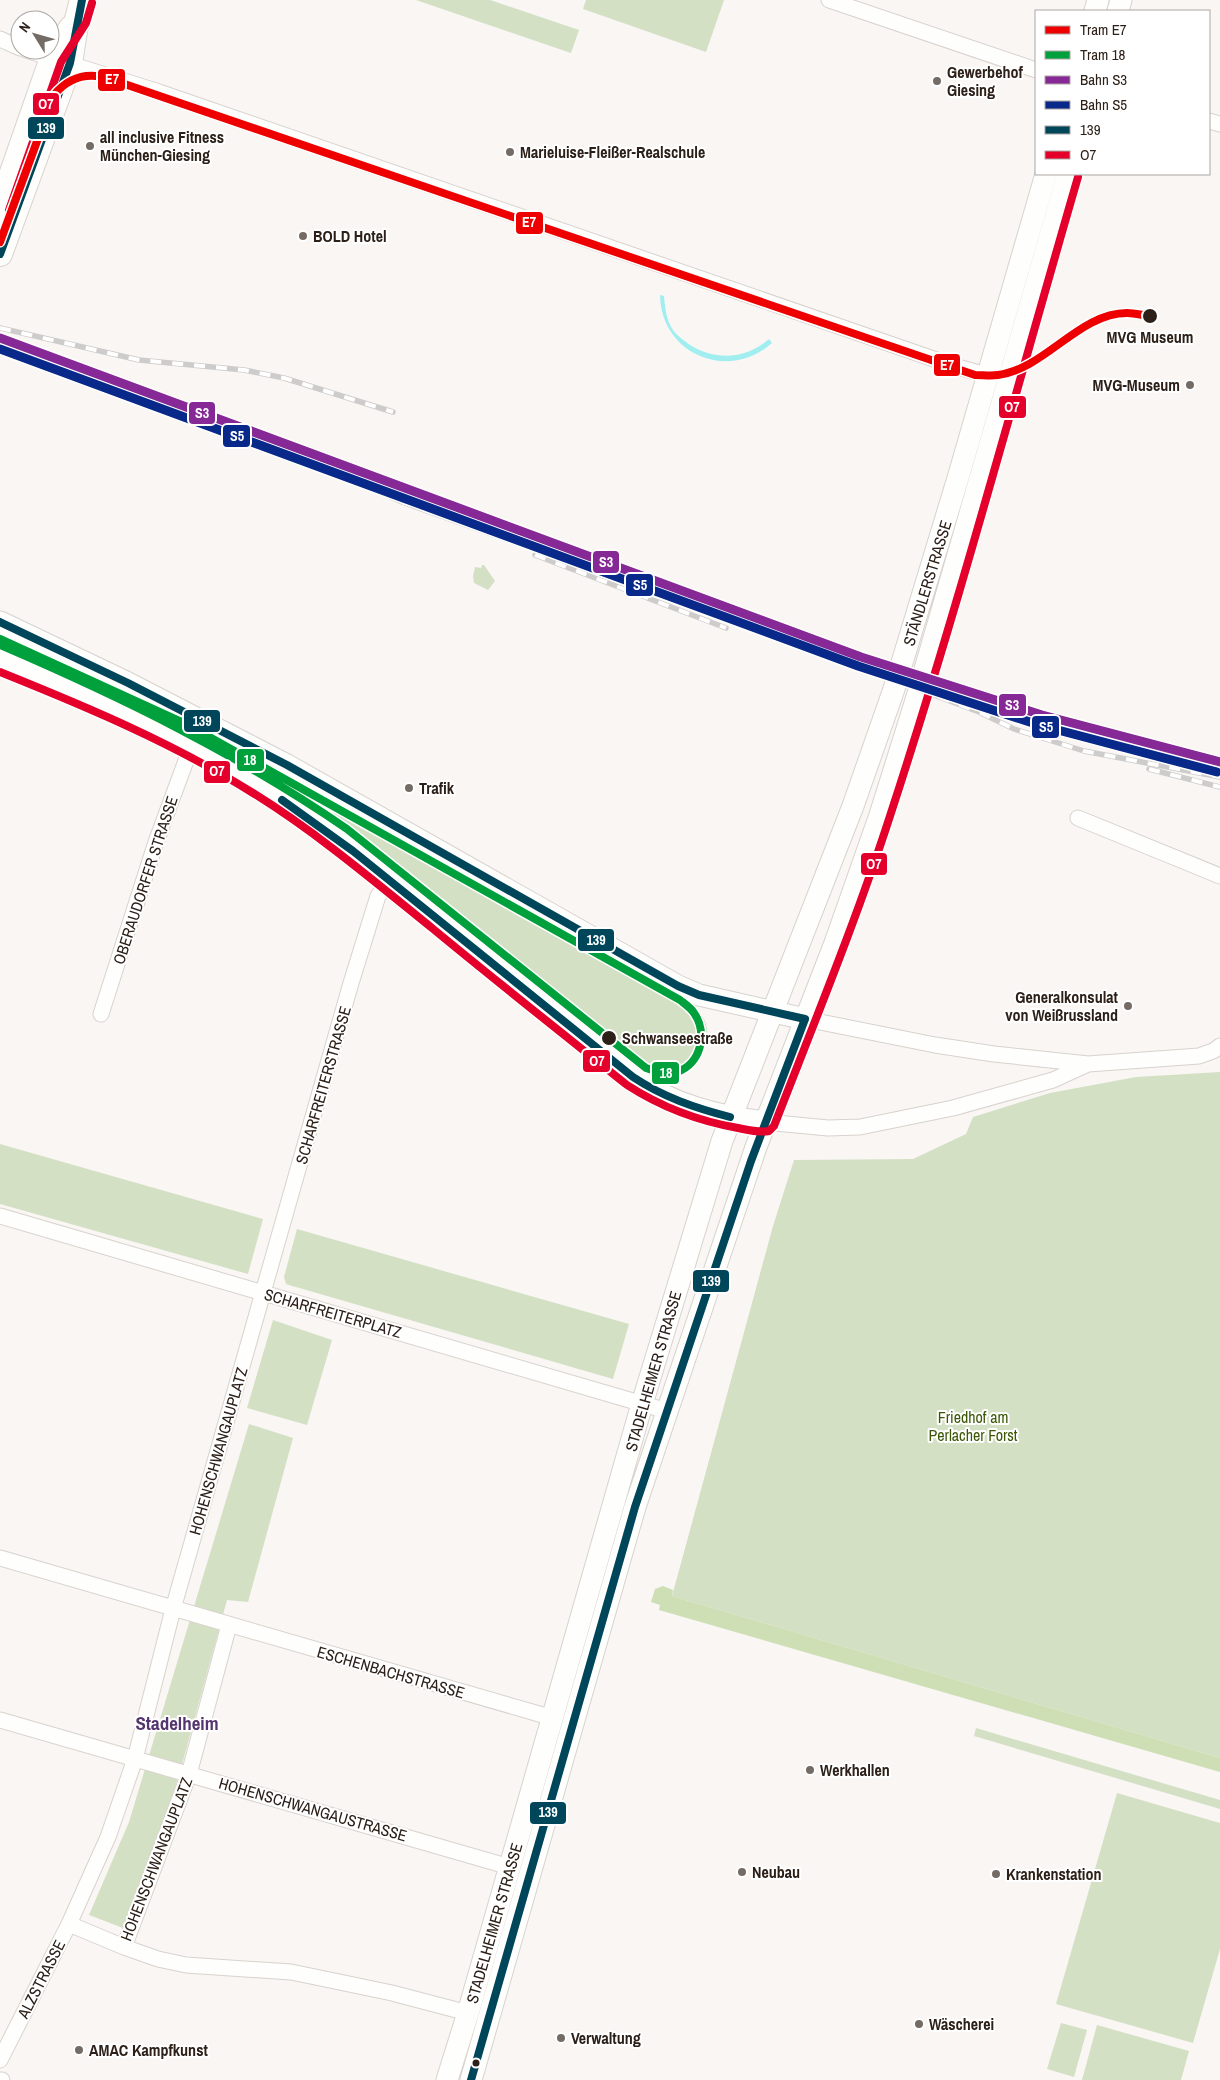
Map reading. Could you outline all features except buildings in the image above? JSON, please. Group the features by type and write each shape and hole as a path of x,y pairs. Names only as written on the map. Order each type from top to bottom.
{"main road":[{"path":"0,254 61,61 80,9"},
{"path":"0,207 61,61"},
{"name":"STÄNDLERSTRASSE","path":"772,1012 853,806 894,689 925,590 1046,175"},
{"name":"STÄNDLERSTRASSE","path":"805,1019 838,934 880,815 917,697 1068,175"},
{"path":"0,622 136,687 287,764 678,986 699,995 805,1019"},
{"path":"0,661 71,689 191,747 258,784 299,812 390,881 633,1077 664,1097 730,1117 765,1122"},
{"name":"STADELHEIMER STRASSE","path":"471,2080 607,1565 642,1404 730,1117 772,1012"},
{"name":"STADELHEIMER STRASSE","path":"447,2080 553,1718 607,1565 667,1411 765,1122 805,1019"}],"street":[{"path":"829,0 1035,70"},
{"path":"58,60 954,366 988,374 1011,370"},
{"name":"OBERAUDORFER STRASSE","path":"101,1014 156,842 191,747"},
{"path":"1078,818 1220,876"},
{"name":"SCHARFREITERSTRASSE","path":"264,1293 351,983 378,896 390,881"},
{"path":"805,1019 935,1045 994,1054 1088,1064 1199,1056 1213,1051 1220,1046"},
{"path":"765,1122 828,1128 860,1128 954,1108 1053,1080 1088,1064"},
{"name":"SCHARFREITERPLATZ","path":"0,1216 667,1411"},
{"name":"HOHENSCHWANGAUPLATZ","path":"229,1625 189,1774 124,1947 69,1924 108,1837 135,1760 173,1609 264,1293"},
{"path":"0,1558 229,1625"},
{"name":"ESCHENBACHSTRASSE","path":"229,1625 553,1718"},
{"name":"HOHENSCHWANGAUSTRASSE","path":"0,1720 510,1867"},
{"name":"ALZSTRASSE","path":"0,2060 69,1924"},
{"path":"124,1947 158,1959 186,1965 291,1972 399,1994 468,2013"}],"green space":[{"path":"416,0 490,0 579,30 571,53"},
{"path":"586,0 724,0 706,52 583,9"},
{"path":"484,565 495,581 488,590 474,583 475,567 481,568"},
{"path":"0,633 81,668 302,785 293,800 32,666 33,662 0,648"},
{"path":"310,785 690,1001 700,1012 706,1024 705,1048 700,1058 692,1067 671,1077 659,1077 648,1073 503,957 500,960 305,808 307,804 300,800"},
{"name":"Friedhof am Perlacher Forst","path":"1220,1072 1220,1758 672,1596 773,1226 794,1160 913,1159 966,1134 973,1117 1050,1093 1136,1077"},
{"path":"0,1144 263,1219 248,1274 0,1204"},
{"path":"297,1229 629,1324 613,1379 286,1284 284,1277"},
{"path":"273,1320 332,1340 307,1425 247,1408"},
{"path":"249,1424 293,1438 248,1602 227,1600 165,1821 123,1928 89,1915 129,1822"},
{"path":"663,1586 673,1590 672,1596 1220,1758 1220,1772 659,1610 660,1605 651,1602 655,1589"},
{"path":"976,1728 1220,1800 1220,1809 974,1736"},
{"path":"1117,1793 1220,1823 1220,1949 1193,2043 1056,2004"},
{"path":"1061,2023 1087,2030 1074,2077 1047,2069"},
{"path":"1097,2025 1189,2051 1181,2080 1082,2080"}],"water":[{"path":"660,295 664,296 667,318 673,330 690,345 700,350 710,354 731,356 751,351 769,339 772,343 755,355 736,360 718,361 700,356 685,347 672,333 663,316"}],"railway":[{"path":"0,328 139,360 244,370 284,378 393,412"},
{"path":"124,397 293,458"},
{"path":"262,436 339,474 402,502 796,643 979,712 1014,729 1084,751 1220,777"},
{"path":"535,555 726,628"},
{"path":"1149,769 1220,787"}],"tram line":[{"name":"E7","path":"0,242 54,95 65,84 78,78 99,76 975,375 998,375 1015,371 1047,353 1077,331 1110,315 1127,313 1150,316"},
{"name":"18","path":"0,639 188,725 680,1000 694,1013 701,1030 700,1047 697,1055 685,1068 677,1072 665,1073 646,1068 347,829 306,802 178,728 90,685 0,645"}],"rail line":[{"name":"S3","path":"0,338 861,657 1042,715 1220,762"},
{"name":"S5","path":"0,349 858,666 1039,725 1217,772"}],"transit line":[{"name":"139","path":"0,254 70,63 82,0"},
{"name":"O7","path":"9,210 61,62 86,23 92,3"},
{"name":"O7","path":"0,672 97,712 161,742 223,775 276,808 344,858 627,1085 640,1093 680,1112 709,1121 754,1131 769,1131 774,1126 834,972 890,816 940,657 1078,177"},
{"name":"139","path":"0,622 128,683 287,765 678,986 699,995 805,1019"},
{"name":"139","path":"282,800 353,851 633,1077 680,1101 730,1117"},
{"name":"139","path":"471,2080 635,1507 751,1161 805,1019"}],"place":[{"name":"Gewerbehof Giesing","path":"937,81"},
{"name":"all inclusive Fitness München-Giesing","path":"90,146"},
{"name":"Marieluise-Fleißer-Realschule","path":"510,152"},
{"name":"BOLD Hotel","path":"303,236"},
{"name":"MVG Museum","path":"1150,316"},
{"name":"MVG-Museum","path":"1190,385"},
{"name":"Trafik","path":"409,788"},
{"name":"Generalkonsulat von Weißrussland","path":"1128,1006"},
{"name":"Schwanseestraße","path":"609,1038"},
{"name":"Werkhallen","path":"810,1770"},
{"name":"Neubau","path":"742,1872"},
{"name":"Krankenstation","path":"996,1874"},
{"name":"Wäscherei","path":"919,2024"},
{"name":"Verwaltung","path":"561,2038"},
{"name":"AMAC Kampfkunst","path":"79,2050"}],"district":[{"name":"Stadelheim","path":"177,1723"}]}
